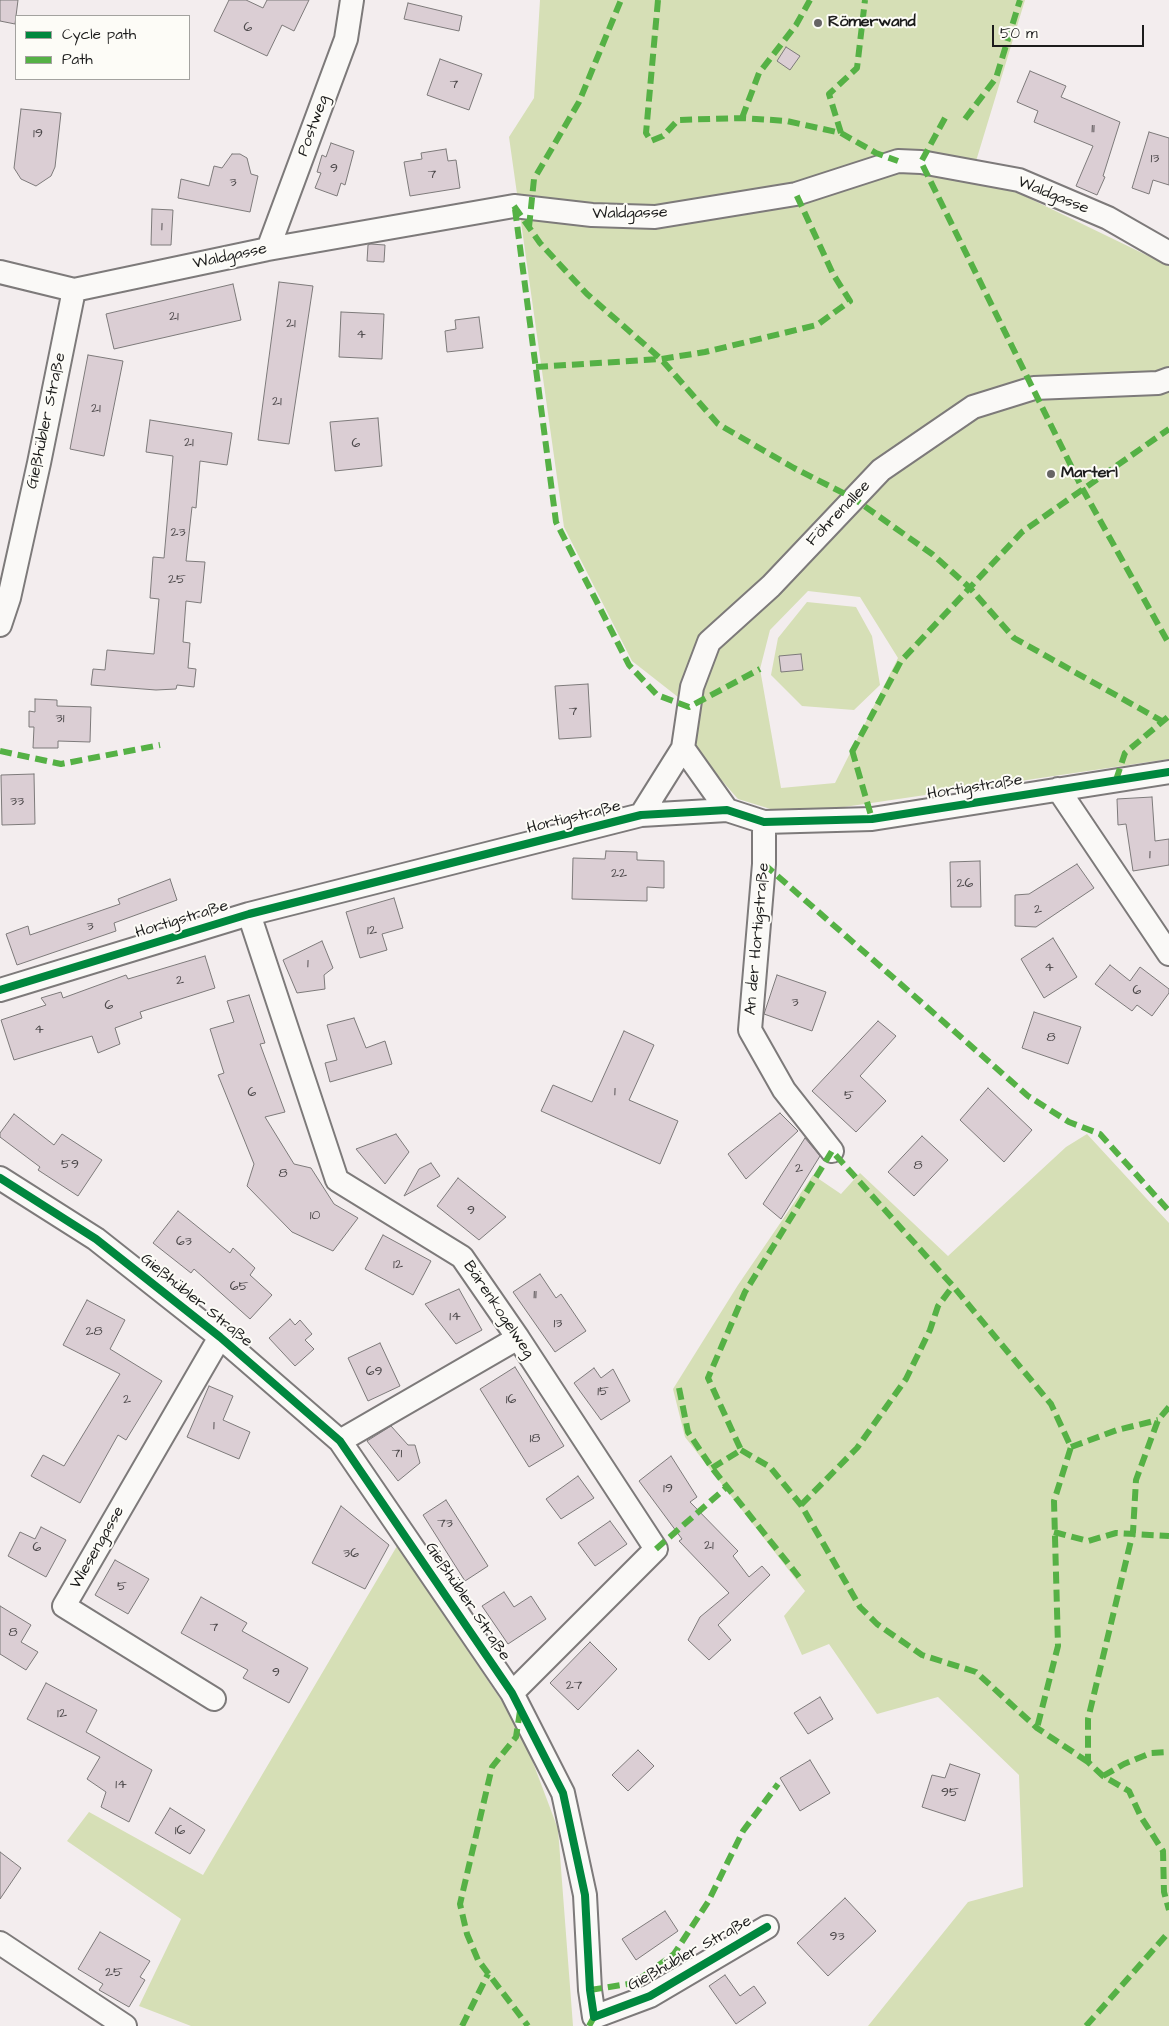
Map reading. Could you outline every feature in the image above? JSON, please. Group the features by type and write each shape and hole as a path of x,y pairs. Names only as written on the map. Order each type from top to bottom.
{"street":[{"name":"Postweg","path":"268,249 346,39 352,0"},
{"name":"Waldgasse","path":"74,290 268,249 514,206 592,215 656,217 796,194 898,161 921,162 1019,180 1108,218 1169,253"},
{"path":"0,272 74,290"},
{"name":"Gießhübler Straße","path":"0,624 9,598 39,463 74,290"},
{"name":"Föhrenallee","path":"641,815 683,748 692,687 709,642 770,586 881,470 973,407 1034,388 1158,382 1169,379"},
{"path":"683,748 727,810"},
{"name":"Hortigstraße","path":"0,990 249,914 641,815 727,810 764,822 872,819 1169,772"},
{"path":"1058,789 1169,954"},
{"name":"An der Hortigstraße","path":"764,822 764,864 750,1030 784,1090 832,1151"},
{"name":"Bärenkogelweg","path":"249,914 337,1180 462,1257 518,1338 656,1549 512,1693"},
{"name":"Gießhübler Straße","path":"0,1178 96,1239 220,1337 340,1441 512,1693 563,1793 585,1895 590,1990 594,2017 650,1996 767,1927"},
{"name":"Wiesengasse","path":"214,1699 64,1606 220,1337"},
{"path":"340,1441 518,1338"},
{"path":"0,1943 125,2026"}],"green space":[{"path":"540,0 1025,0 973,171 1169,266 1169,759 790,815 738,799 695,750 692,708 632,661 564,527 509,137 534,98","holes":["808,591 860,597 898,658 835,783 781,788 760,669 770,630"]},
{"path":"807,602 856,607 872,636 880,685 854,710 802,706 771,675 778,638"},
{"path":"1087,1134 1169,1223 1169,2026 868,2026 968,1902 1023,1887 1019,1775 938,1697 877,1714 829,1644 802,1655 784,1616 805,1591 685,1437 673,1389 738,1285 813,1175 841,1194 860,1173 948,1256 1066,1147"},
{"path":"397,1546 520,1728 558,1829 573,2026 191,2026 139,2006 181,1919 67,1841 89,1812 203,1875"}],"building":[{"path":"0,0 18,0 15,24 0,21"},
{"path":"229,0 246,0 263,8 267,0 309,0 294,31 282,25 267,56 214,31"},
{"path":"408,3 462,16 459,31 404,19"},
{"path":"786,47 800,56 790,70 777,61"},
{"path":"440,59 482,74 469,110 427,95"},
{"path":"1030,71 1066,86 1061,97 1120,122 1103,176 1105,177 1097,195 1076,186 1093,146 1034,122 1038,111 1017,102"},
{"path":"21,109 61,113 55,167 51,176 36,186 21,179 14,168"},
{"path":"1149,132 1169,138 1169,185 1153,180 1149,194 1132,188"},
{"path":"331,143 354,151 345,185 341,183 337,196 315,188 321,173 317,172 322,155 326,157"},
{"path":"446,149 448,161 456,160 460,188 410,196 404,162 422,159 421,153"},
{"path":"232,154 240,154 247,158 251,174 258,176 250,212 178,198 181,179 209,186 214,166 222,168"},
{"path":"152,209 173,210 171,245 151,245"},
{"path":"368,245 385,245 384,262 367,261"},
{"path":"279,282 313,286 289,444 258,440"},
{"path":"233,284 241,320 114,349 106,314"},
{"path":"341,312 384,314 382,359 339,357"},
{"path":"479,317 483,348 447,352 445,331 456,329 455,320"},
{"path":"88,355 123,361 104,456 70,449"},
{"path":"378,418 382,466 335,471 330,422"},
{"path":"150,420 232,433 227,465 200,461 196,508 192,507 186,561 205,562 201,603 186,601 183,642 190,643 188,668 196,669 194,687 177,685 176,689 156,690 91,685 93,669 105,670 107,650 154,654 159,599 150,598 153,557 164,558 173,456 146,452"},
{"path":"801,654 803,670 781,672 779,656"},
{"path":"588,684 591,737 559,739 555,686"},
{"path":"35,699 57,700 57,706 91,707 90,742 58,741 58,748 33,748 34,727 29,727 29,711 35,712"},
{"path":"34,774 35,824 2,825 1,775"},
{"path":"1152,797 1155,841 1169,839 1169,865 1133,871 1126,824 1118,825 1117,799"},
{"path":"606,851 637,852 637,860 664,861 664,888 647,887 647,901 572,899 573,858 605,859"},
{"path":"980,861 981,907 951,907 950,862"},
{"path":"1077,864 1094,888 1036,927 1015,926 1015,895 1029,894"},
{"path":"170,879 177,900 114,923 116,931 17,965 6,934 28,926 30,935 120,904 118,899"},
{"path":"394,898 403,928 382,934 387,950 360,958 346,912"},
{"path":"1053,938 1077,977 1044,998 1021,959"},
{"path":"322,941 333,968 324,975 325,989 297,993 283,960"},
{"path":"205,956 215,988 140,1012 142,1018 115,1028 120,1044 98,1053 92,1036 14,1060 1,1020 46,1005 41,998 61,992 63,998 126,975 128,979"},
{"path":"1110,965 1130,981 1140,967 1169,989 1169,993 1152,1016 1137,1005 1132,1011 1095,984"},
{"path":"777,975 826,992 812,1031 764,1014"},
{"path":"249,995 265,1043 260,1044 285,1112 265,1117 294,1164 311,1168 334,1204 358,1218 333,1251 292,1232 247,1186 254,1164 218,1075 224,1073 210,1029 234,1022 227,1001"},
{"path":"1034,1012 1081,1027 1068,1064 1022,1048"},
{"path":"354,1018 366,1048 385,1041 392,1064 330,1082 325,1063 337,1060 327,1025"},
{"path":"878,1021 896,1036 860,1076 886,1101 856,1132 812,1091"},
{"path":"624,1031 654,1045 629,1100 678,1121 660,1164 541,1111 553,1085 592,1102"},
{"path":"988,1088 1032,1130 1004,1162 960,1120"},
{"path":"780,1113 798,1131 746,1179 728,1154"},
{"path":"14,1114 54,1145 62,1134 102,1160 78,1196 38,1170 40,1167 0,1137 0,1133"},
{"path":"396,1134 409,1152 385,1184 356,1149"},
{"path":"922,1136 948,1160 914,1196 888,1172"},
{"path":"805,1138 820,1156 781,1219 763,1204"},
{"path":"431,1163 440,1176 404,1196 419,1169"},
{"path":"458,1178 506,1217 479,1240 437,1206"},
{"path":"178,1211 230,1253 233,1248 255,1268 250,1275 272,1295 250,1319 194,1269 191,1273 153,1243"},
{"path":"383,1235 431,1261 413,1295 365,1269"},
{"path":"540,1274 556,1298 561,1294 586,1331 555,1352 513,1292"},
{"path":"459,1289 482,1330 456,1344 425,1304"},
{"path":"87,1300 125,1320 110,1349 162,1381 126,1440 118,1435 80,1503 31,1476 43,1455 64,1466 120,1374 63,1345"},
{"path":"290,1319 295,1325 300,1320 312,1334 305,1340 314,1349 295,1366 269,1338"},
{"path":"380,1343 400,1386 368,1401 348,1358"},
{"path":"515,1367 564,1446 529,1467 480,1389"},
{"path":"594,1368 601,1378 613,1369 630,1401 601,1420 574,1383"},
{"path":"209,1386 233,1396 223,1420 250,1432 239,1459 187,1437"},
{"path":"391,1426 408,1445 415,1445 420,1463 398,1481 367,1441"},
{"path":"671,1456 697,1497 690,1502 738,1551 733,1556 749,1577 762,1566 770,1575 718,1625 731,1640 709,1660 688,1640 700,1617 729,1593 679,1541 682,1539 639,1481"},
{"path":"578,1476 594,1498 561,1519 546,1499"},
{"path":"446,1500 488,1566 465,1581 423,1515"},
{"path":"341,1506 389,1545 365,1589 312,1563"},
{"path":"610,1521 627,1544 595,1566 578,1543"},
{"path":"41,1527 66,1540 46,1577 8,1556 20,1532 35,1539"},
{"path":"115,1560 149,1579 128,1614 95,1595"},
{"path":"504,1592 514,1607 531,1596 546,1619 508,1644 482,1606"},
{"path":"201,1597 247,1623 242,1631 308,1668 289,1703 243,1678 248,1670 181,1633"},
{"path":"0,1606 31,1625 21,1642 38,1652 26,1670 0,1654"},
{"path":"590,1642 617,1669 578,1710 550,1683"},
{"path":"46,1683 97,1710 86,1732 152,1770 129,1822 101,1807 106,1792 87,1779 100,1757 27,1719"},
{"path":"820,1697 833,1719 808,1734 794,1713"},
{"path":"638,1750 654,1766 628,1791 612,1775"},
{"path":"810,1760 830,1793 800,1811 780,1778"},
{"path":"950,1764 980,1774 965,1821 922,1807 932,1775 945,1778"},
{"path":"170,1808 205,1830 190,1854 155,1833"},
{"path":"0,1852 21,1868 0,1899"},
{"path":"845,1898 876,1931 828,1976 797,1943"},
{"path":"665,1911 678,1931 636,1960 622,1939"},
{"path":"100,1932 150,1961 140,1977 145,1980 129,2007 99,1990 103,1984 78,1969"},
{"path":"725,1975 740,1996 754,1986 766,2003 736,2024 709,1986"}],"marked path":[{"path":"529,227 534,179 579,102 621,0"},
{"path":"658,0 646,133 651,141 663,136 678,120 742,118 787,121 841,133 876,153 898,161"},
{"path":"742,118 759,73 796,25 810,0"},
{"path":"841,133 829,94 857,68 865,0"},
{"path":"965,119 996,78 1020,0"},
{"path":"945,118 921,162 1082,488 1169,644"},
{"path":"536,367 661,359 705,352 817,325 850,301 833,274 796,194"},
{"path":"514,206 540,243 587,294 661,359 718,424 794,468 853,498 932,554 970,588 1014,638 1162,721"},
{"path":"515,209 556,522 629,665 657,695 689,707 760,669"},
{"path":"852,752 901,661 1022,532 1169,429"},
{"path":"1116,780 1125,753 1169,716"},
{"path":"0,751 61,764 160,745"},
{"path":"852,750 872,819"},
{"path":"764,864 1028,1096 1069,1122 1100,1134 1169,1211"},
{"path":"712,1468 741,1450 708,1378 745,1292 832,1151 953,1286 1051,1404 1071,1447 1054,1501 1058,1646 1037,1728"},
{"path":"801,1505 857,1448 906,1379 930,1330 938,1306 953,1286"},
{"path":"679,1388 688,1432 712,1468 799,1577"},
{"path":"1169,1407 1158,1420 1136,1480 1133,1532 1088,1719 1088,1762 1103,1776 1129,1791 1141,1817 1163,1851 1164,1892 1169,1910"},
{"path":"1071,1447 1117,1430 1158,1420"},
{"path":"741,1450 770,1467 801,1505 860,1607 877,1624 922,1655 976,1672 1037,1728 1088,1762"},
{"path":"656,1549 728,1486"},
{"path":"1054,1532 1088,1541 1116,1533 1169,1536"},
{"path":"520,1711 516,1737 492,1767 460,1904 467,1934 478,1960 528,2026"},
{"path":"1103,1776 1124,1764 1151,1753 1169,1752"},
{"path":"590,1990 634,1983 674,1954 708,1902 743,1831 778,1784"},
{"path":"1086,2026 1169,1932"},
{"path":"462,2026 488,1974"},
{"path":"589,2026 594,2017"}],"cycle path":[{"path":"0,990 249,914 641,815 727,810 764,822 872,819 1169,772"},
{"path":"0,1178 96,1239 220,1337 340,1441 512,1693 563,1793 585,1895 590,1990 594,2017 650,1996 767,1927"}],"place":[{"name":"Römerwand","path":"818,23"},
{"name":"Marterl","path":"1051,474"}]}
